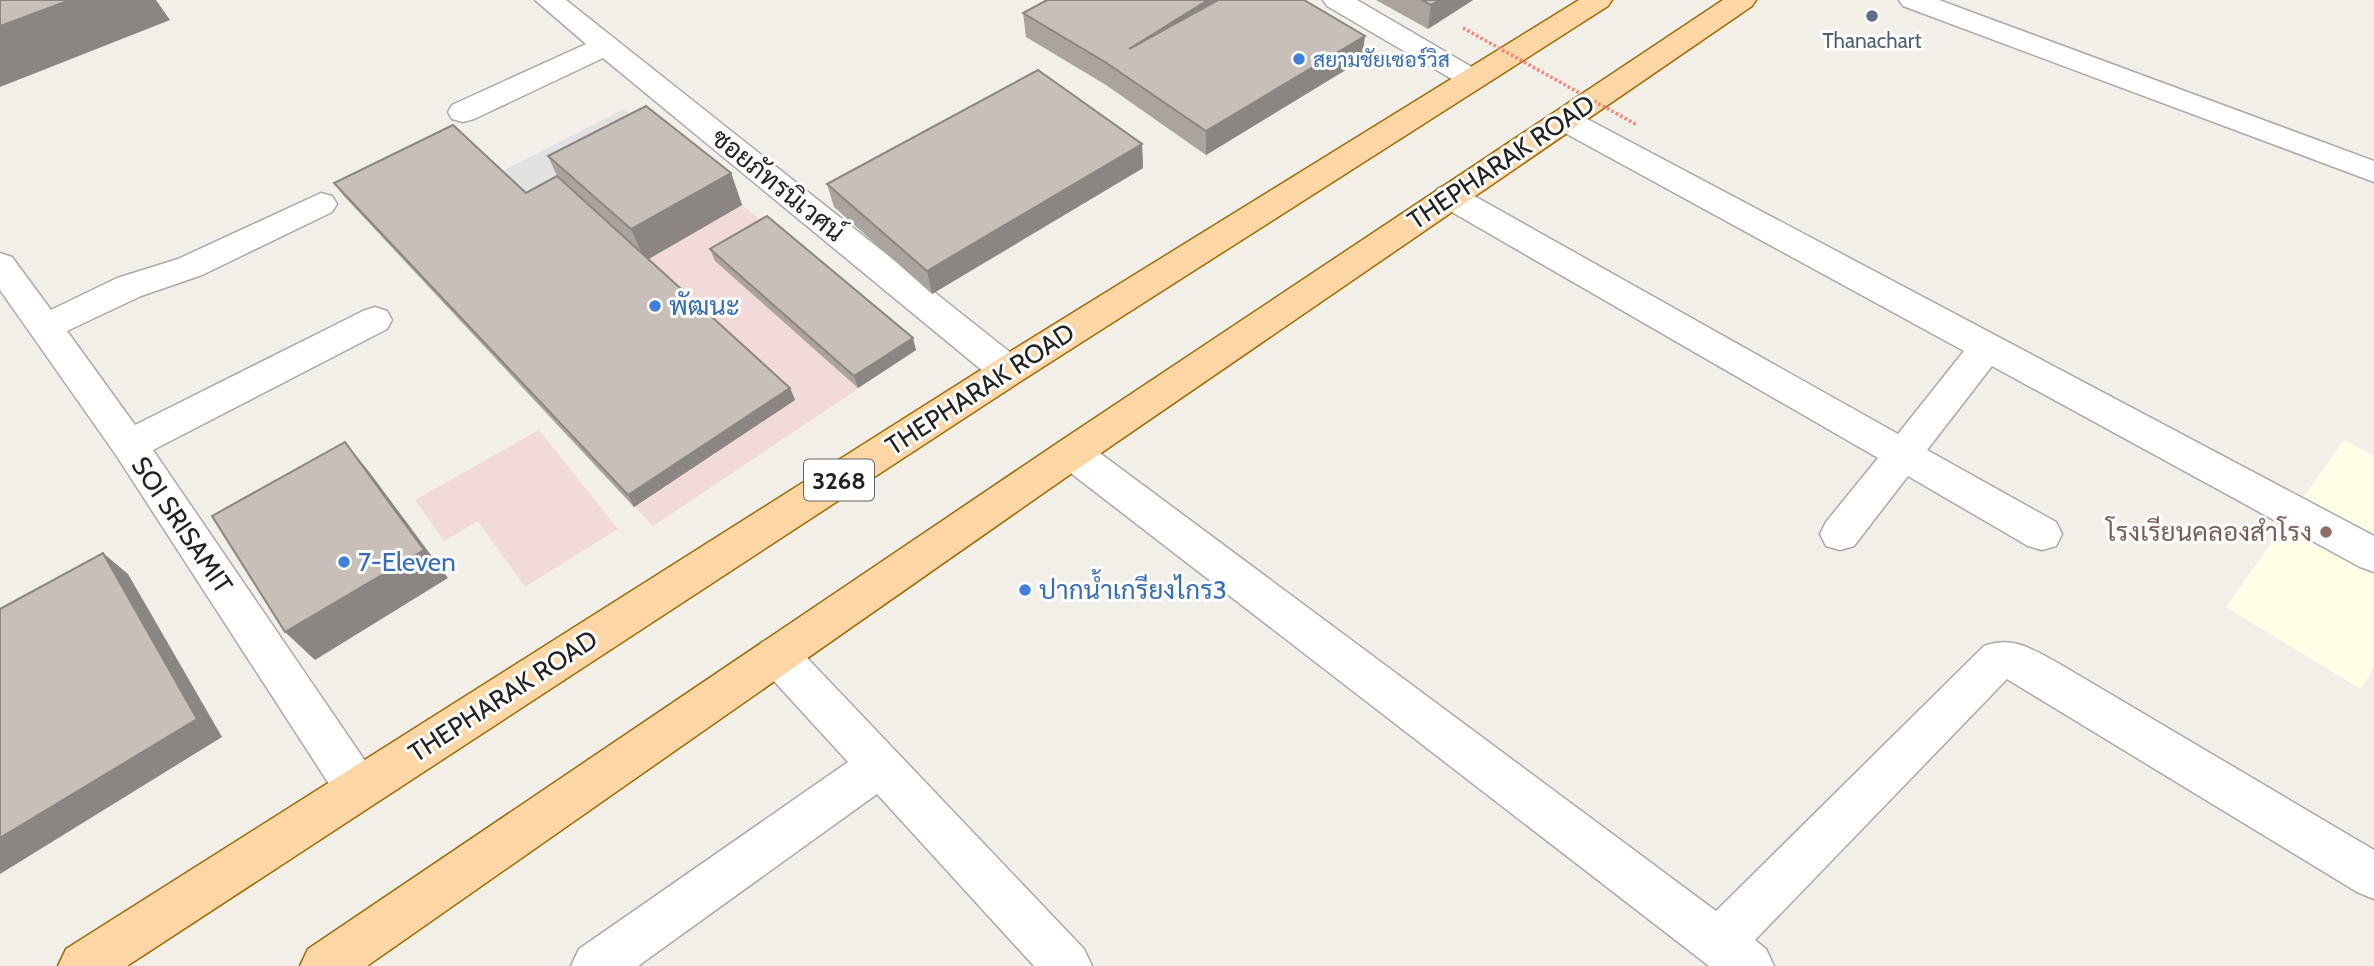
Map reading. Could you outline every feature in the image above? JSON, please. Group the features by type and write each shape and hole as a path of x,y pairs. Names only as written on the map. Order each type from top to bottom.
{"main road":[{"name":"THEPHARAK ROAD","path":"83,966 1008,371 1598,0"},
{"name":"THEPHARAK ROAD","path":"325,966 1072,453 1741,0"}],"street":[{"path":"1337,0 1472,79"},
{"path":"1913,0 2374,172"},
{"name":"ซอยภัทรนิเวศน์","path":"564,3 606,46 1008,371"},
{"path":"463,112 606,46"},
{"path":"1565,120 2374,555"},
{"path":"1449,196 2042,534"},
{"path":"45,327 129,287 190,267 321,204"},
{"name":"SOI SRISAMIT","path":"0,265 129,445 358,789"},
{"path":"129,445 375,320"},
{"path":"1840,534 1988,346"},
{"path":"1072,453 1735,954 1998,660 2016,662 2043,676 2374,876"},
{"path":"777,655 1067,966"},
{"path":"596,966 879,766"}],"path":[{"path":"1463,28 1637,125"}],"shaded area":[{"path":"624,109 659,138 532,205 498,173"},
{"name":"พัฒนะ","path":"343,195 532,205 644,262 742,205 916,350 653,526"},
{"path":"539,430 618,529 525,587 478,521 444,541 415,500"},
{"name":"โรงเรียนคลองสำโรง","path":"2344,440 2374,456 2374,667 2361,689 2226,607"}],"building":[{"path":"0,0 70,0 0,26"},
{"path":"1047,0 1208,0 1129,49 1218,0 1304,0 1365,36 1206,131 1105,62 1023,13"},
{"path":"1422,0 1440,0 1431,5"},
{"path":"1038,70 1142,144 927,271 827,184"},
{"path":"646,106 731,173 631,229 548,156"},
{"name":"พัฒนะ","path":"453,125 526,193 557,176 790,388 628,495 334,183"},
{"path":"767,216 913,338 854,376 710,249"},
{"name":"7-Eleven","path":"345,442 424,550 285,632 212,516"},
{"path":"103,553 197,719 0,838 0,609"}],"place":[{"name":"Thanachart","path":"1872,16"},
{"name":"สยามชัยเซอร์วิส","path":"1299,59"},
{"name":"พัฒนะ","path":"655,306"},
{"name":"โรงเรียนคลองสำโรง","path":"2326,532"},
{"name":"7-Eleven","path":"344,562"},
{"name":"ปากน้ำเกรียงไกร3","path":"1025,590"}]}
